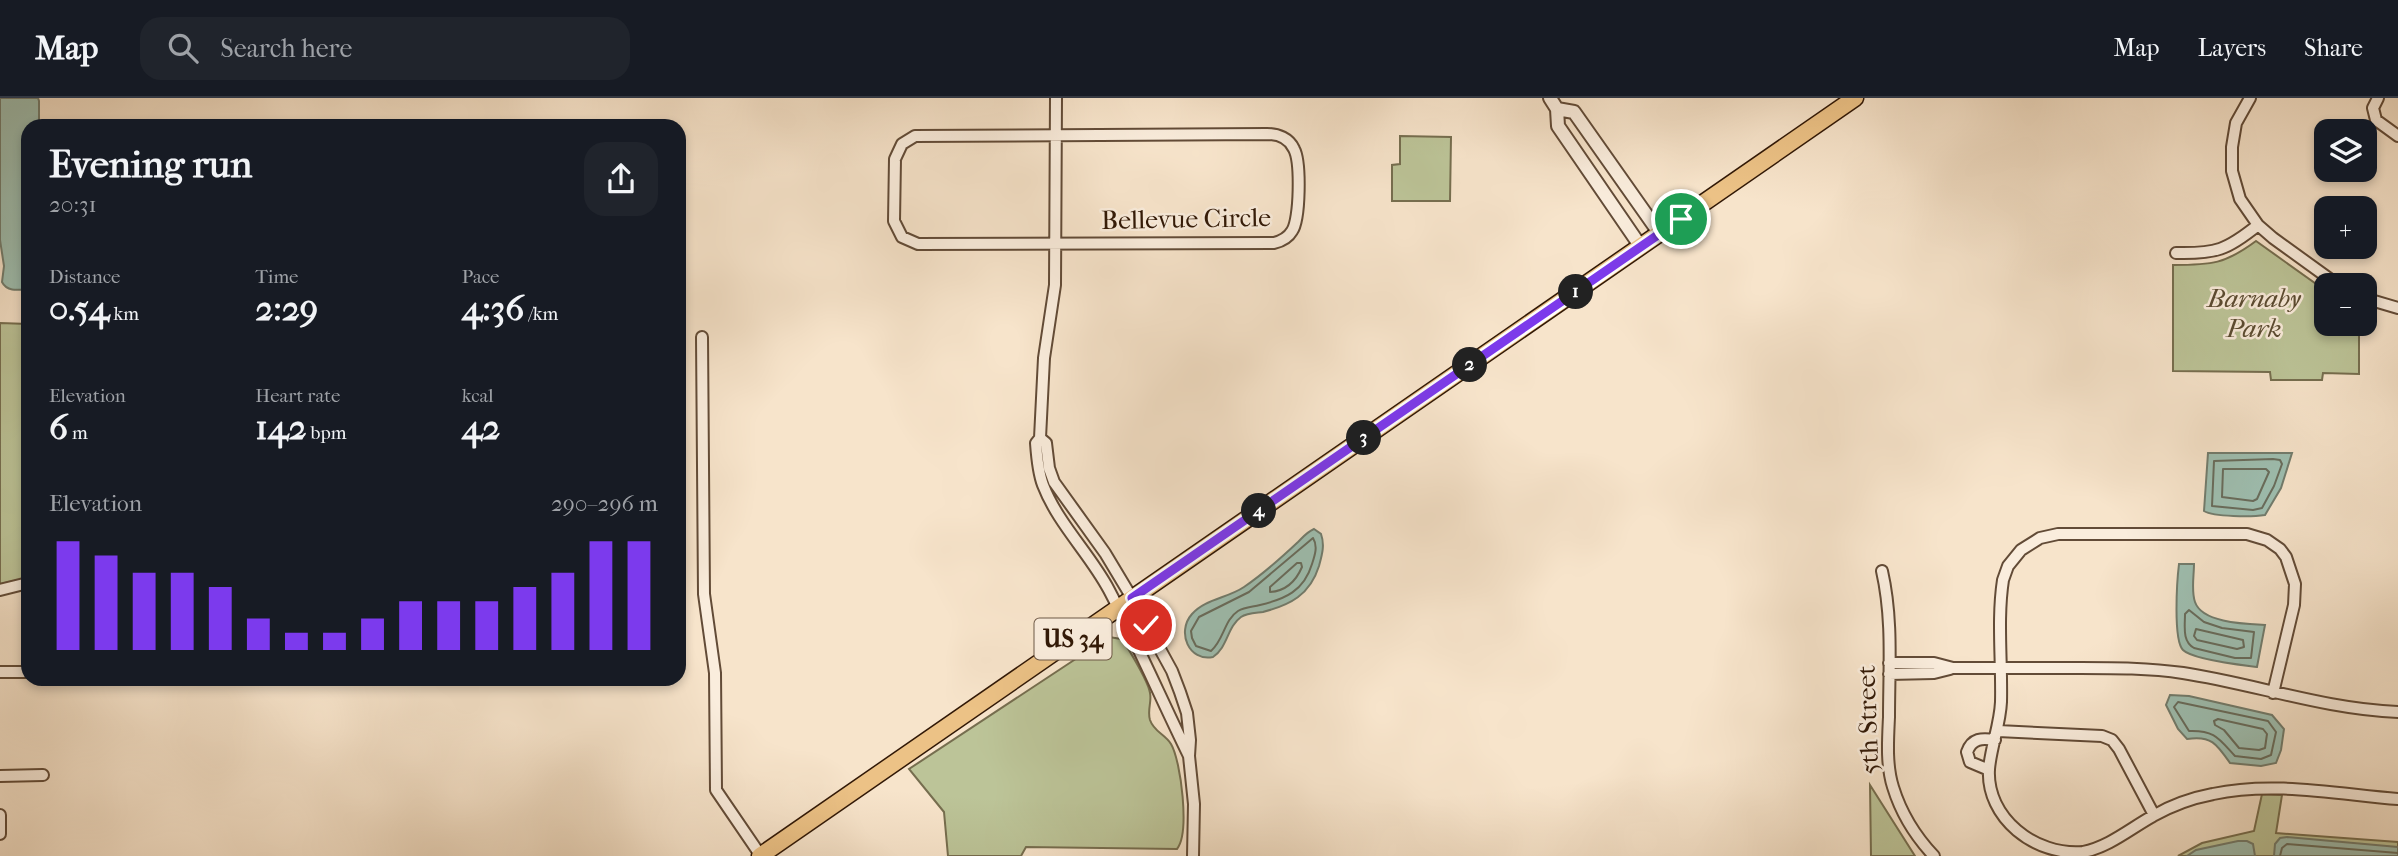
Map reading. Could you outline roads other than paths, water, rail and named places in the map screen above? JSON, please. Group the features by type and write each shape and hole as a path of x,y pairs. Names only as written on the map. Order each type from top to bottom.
{"main road":[{"name":"US 34","path":"761,856 1855,98"}],"street":[{"path":"1056,98 1054,302 1044,358 1040,438 1046,443 1048,484 1073,536 1103,580 1118,608 1189,756"},
{"path":"2250,98 2236,123 2232,147 2232,171 2240,199 2258,225 2322,273"},
{"path":"2378,98 2373,107 2376,120 2398,136"},
{"path":"1554,104 1574,112 1660,234"},
{"path":"1554,104 1558,126 1641,247"},
{"name":"Bellevue Circle","path":"1274,134 1286,139 1293,146 1297,164 1297,220 1290,235 1281,241 1055,244 918,244 902,237 894,221 895,159 898,149 908,139 923,136 1274,134"},
{"path":"2176,253 2219,251 2258,225"},
{"path":"2377,302 2398,309"},
{"path":"702,337 704,594 715,673 716,790 761,856"},
{"path":"1048,484 1105,553 1172,671 1186,713 1190,740 1194,804 1193,856"},
{"path":"2273,693 2294,605 2295,584 2289,562 2280,549 2267,540 2247,534 2058,534 2040,538 2013,559 2003,580 1997,735 1989,770 1993,799 2003,818 2020,836 2038,847 2074,853 2096,849 2154,815 2187,801 2246,789 2278,789 2398,799"},
{"name":"5th Street","path":"1882,572 1888,600 1890,767 1893,786 1906,818 1923,845 1934,856"},
{"path":"0,590 21,585"},
{"path":"1889,668 1934,663 1953,668 2167,671 2364,710 2398,712"},
{"path":"0,672 21,672"},
{"path":"1989,770 1970,762 1967,752 1973,742 1997,735 2089,734 2112,740 2154,815"},
{"path":"0,776 43,775"},
{"path":"0,815 0,834"}],"water":[{"path":"0,98 38,98 39,119 21,119 21,290 10,289 2,282 4,266 0,240"},
{"path":"2208,453 2292,453 2281,488 2265,515 2224,515 2204,511"},
{"path":"1314,529 1321,534 1323,550 1315,576 1304,591 1282,606 1241,617 1218,653 1213,657 1197,655 1185,637 1187,621 1192,614 1203,605 1244,587"},
{"path":"2179,564 2194,564 2194,598 2199,609 2206,614 2225,621 2265,625 2257,667 2207,659 2183,650 2177,623"},
{"path":"2170,695 2189,696 2272,715 2284,729 2276,763 2261,766 2230,763 2213,742 2202,738 2187,739 2178,729 2166,705"},
{"path":"2280,838 2398,847 2398,856 2274,856 2275,844"},
{"path":"2238,841 2253,844 2255,856 2187,856 2196,850"}],"park label":[{"name":"Barnaby Park","path":"2254,313"}]}
